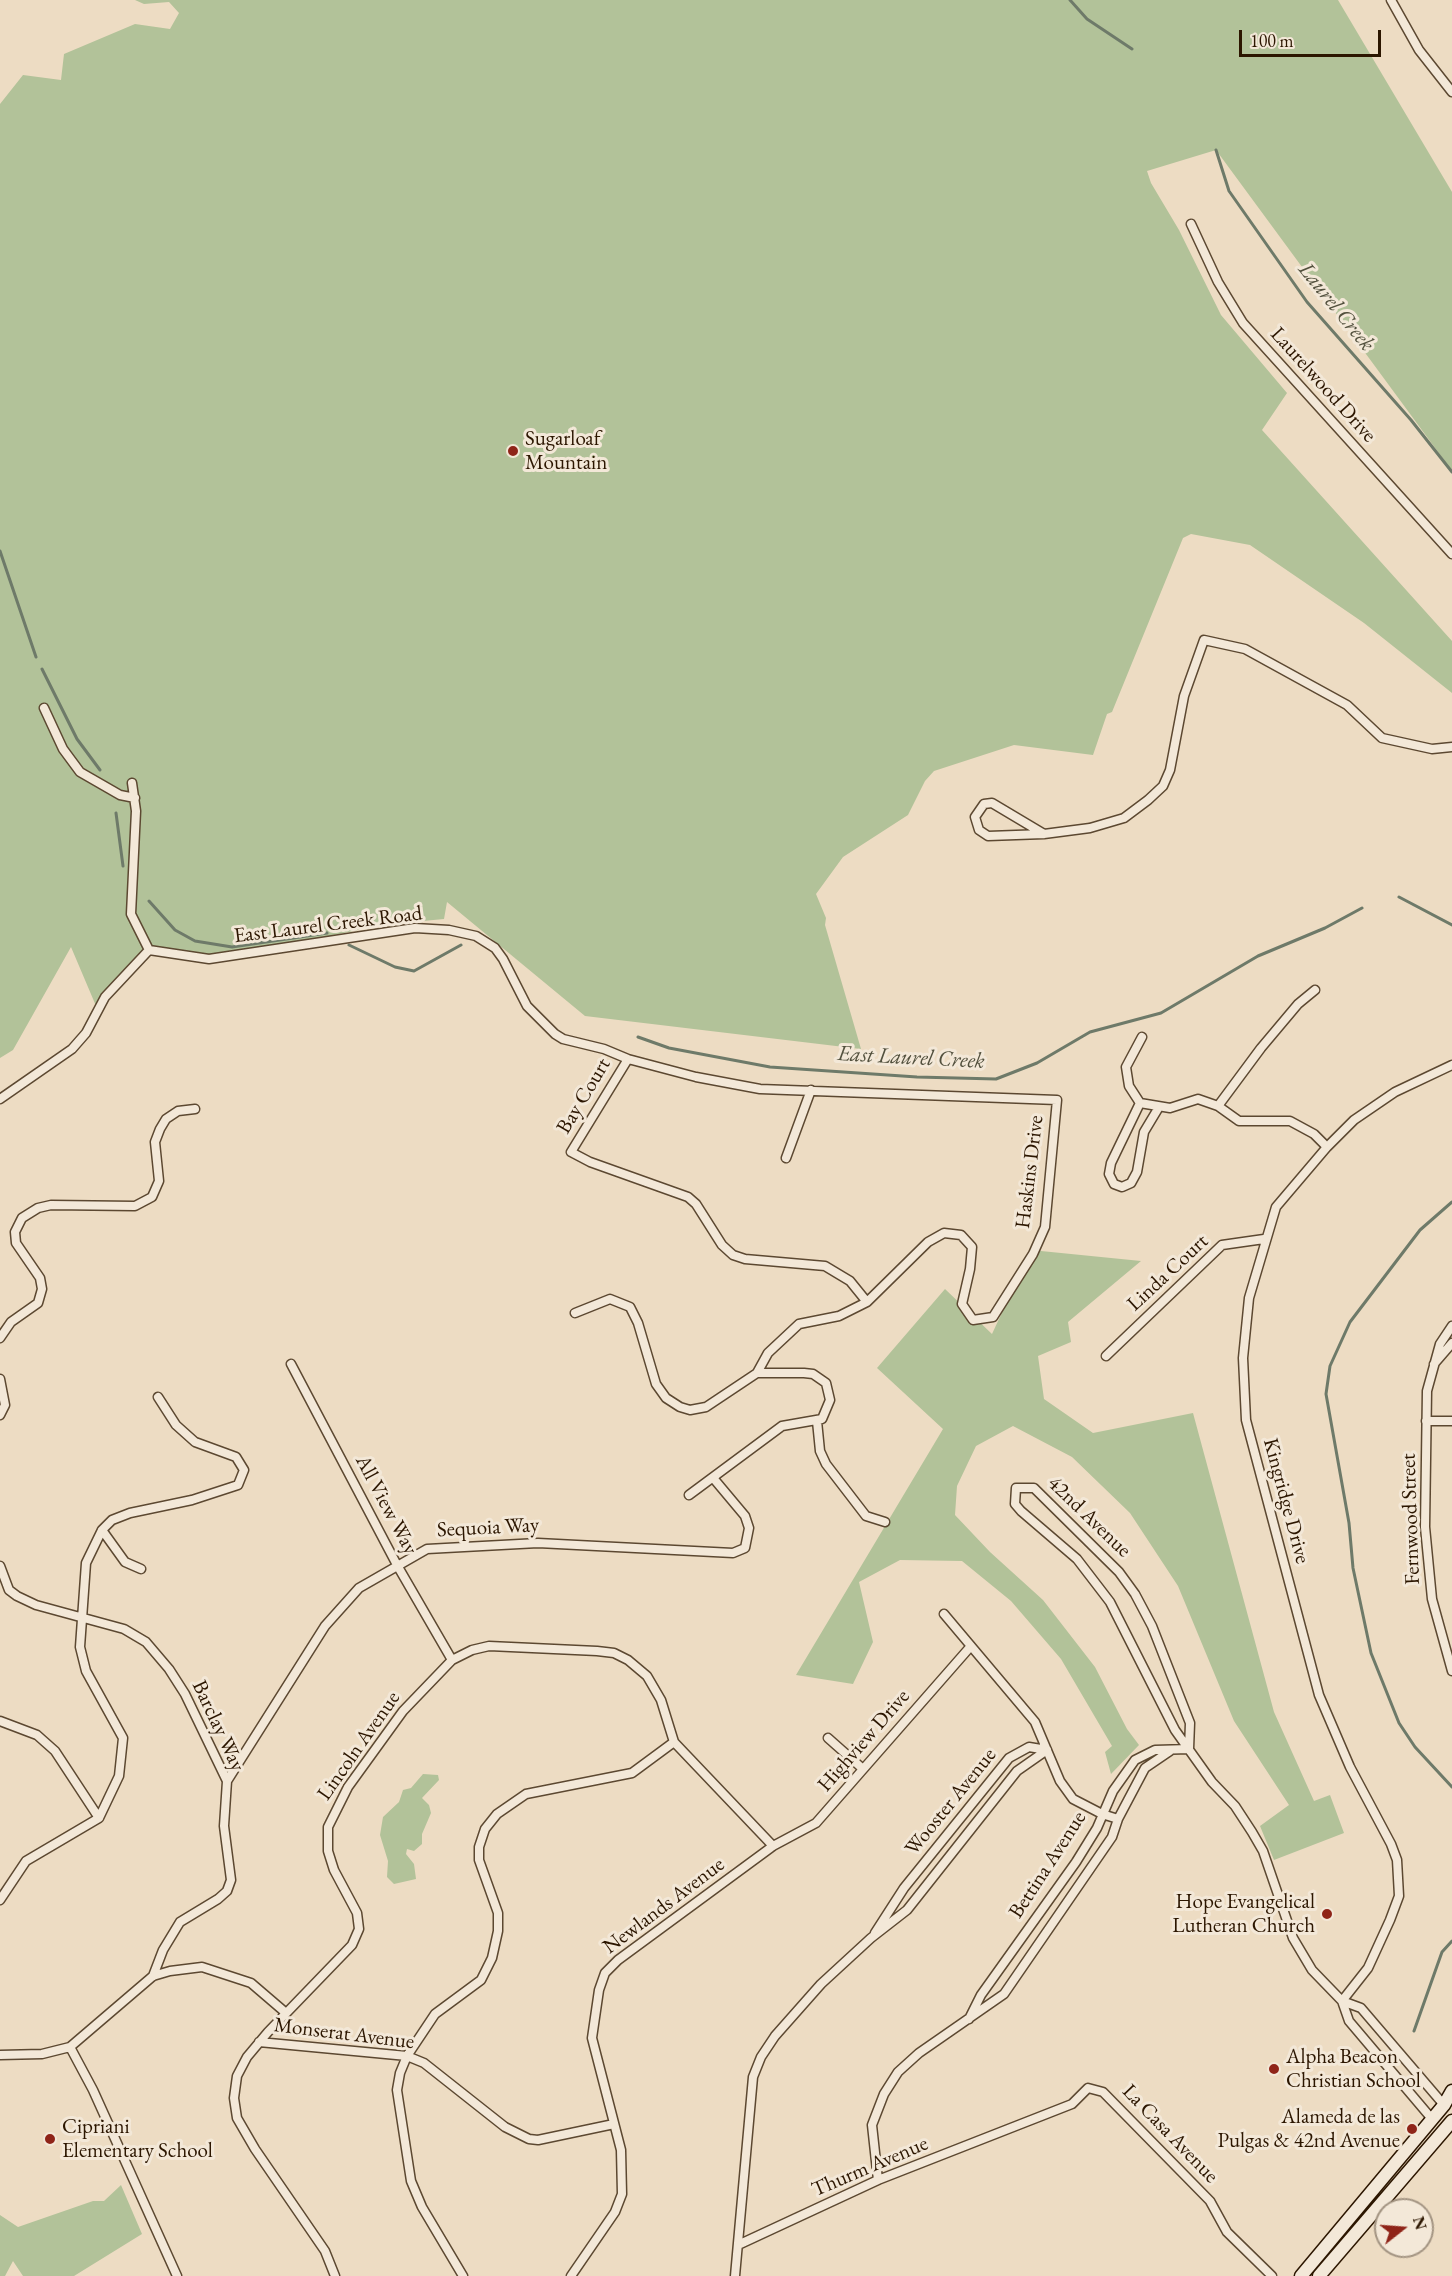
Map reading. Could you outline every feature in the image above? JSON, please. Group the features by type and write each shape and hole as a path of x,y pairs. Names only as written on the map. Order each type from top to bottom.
{"main road":[{"path":"1301,2276 1432,2119 1448,2108 1452,2091"},
{"name":"42nd Avenue","path":"1432,2119 1450,2128"},
{"path":"1319,2276 1450,2128"}],"street":[{"path":"1391,0 1419,50 1451,90"},
{"name":"Laurelwood Drive","path":"1191,224 1221,289 1243,323 1452,554"},
{"path":"1044,834 992,803 984,804 975,817 979,830 988,836 1044,834 1090,828 1124,818 1163,786 1170,770 1184,696 1204,640 1245,649 1347,705 1382,738 1432,749 1452,747"},
{"path":"44,708 72,763 90,779 120,795 135,798"},
{"path":"0,1099 72,1049 87,1033 105,997 149,950 131,914 135,798 132,783"},
{"name":"East Laurel Creek Road","path":"149,950 209,959 415,928 449,930 487,941 499,954 527,1006 555,1034 563,1039 604,1049 628,1059 696,1077 760,1089 1057,1100"},
{"path":"1218,1106 1298,1004 1315,990"},
{"path":"1142,1037 1125,1067 1129,1086 1140,1103 1170,1108 1198,1099 1218,1106 1239,1121 1290,1121 1314,1134 1327,1147"},
{"name":"Bay Court","path":"628,1059 571,1152 599,1165 688,1197 696,1204 722,1245 733,1255 745,1259 825,1266 850,1281 867,1302"},
{"name":"Kingridge Drive","path":"1342,2001 1368,1968 1390,1920 1399,1896 1397,1860 1350,1767 1319,1695 1246,1420 1243,1358 1249,1298 1264,1239 1276,1207 1327,1147 1354,1120 1395,1092 1452,1065"},
{"path":"786,1158 811,1090"},
{"name":"Haskins Drive","path":"757,1373 768,1353 799,1324 839,1316 867,1302 928,1242 944,1233 962,1235 972,1247 970,1269 962,1304 973,1320 993,1317 1033,1254 1045,1227 1057,1100"},
{"path":"1140,1103 1111,1163 1109,1174 1114,1184 1122,1186 1131,1183 1137,1173 1144,1132 1159,1107"},
{"path":"0,1338 11,1322 38,1303 42,1289 40,1278 16,1243 15,1232 22,1218 38,1208 51,1205 135,1206 152,1197 159,1181 155,1142 160,1129 166,1119 178,1111 195,1109"},
{"name":"Linda Court","path":"1106,1356 1222,1245 1264,1239"},
{"path":"575,1313 610,1299 630,1307 634,1312 656,1384 666,1398 690,1410 706,1407 757,1373 804,1373 822,1379 829,1391 830,1400 828,1411 817,1421 782,1426 714,1479 689,1495"},
{"name":"Fernwood Street","path":"1452,1326 1440,1344 1434,1364 1428,1391 1426,1421 1428,1571 1437,1626 1452,1671"},
{"name":"Fernwood Street","path":"1434,1364 1452,1343"},
{"name":"All View Way","path":"291,1364 397,1565 452,1660"},
{"path":"0,1379 5,1405 0,1415"},
{"path":"0,1900 26,1861 99,1818 119,1776 123,1738 86,1671 80,1647 86,1563 102,1530 112,1521 130,1513 192,1500 238,1485 244,1470 236,1457 195,1442 177,1425 158,1397"},
{"path":"817,1421 820,1451 826,1464 861,1510 872,1519 885,1522"},
{"path":"1426,1421 1452,1421"},
{"name":"Sequoia Way","path":"227,1781 325,1626 359,1588 427,1549 538,1543 733,1553 745,1548 749,1528 745,1516 714,1479"},
{"name":"42nd Avenue","path":"1189,1749 1190,1723 1152,1626 1135,1594 1119,1572 1034,1488 1016,1488 1015,1504 1077,1559 1110,1602 1175,1730 1212,1782 1235,1806 1252,1832 1263,1851 1293,1938 1312,1970 1342,2001 1349,2021 1432,2119"},
{"path":"102,1530 125,1562 141,1569"},
{"name":"Barclay Way","path":"0,1566 9,1590 17,1596 36,1605 82,1616 136,1635 159,1655 185,1694 227,1781 224,1826 231,1880 227,1891 180,1922 163,1950 153,1976"},
{"path":"944,1614 1035,1722 1060,1781 1072,1799 1118,1819"},
{"name":"Lincoln Avenue","path":"335,2276 325,2251 255,2150 237,2118 234,2098 237,2076 259,2042 352,1945 359,1929 357,1913 334,1870 328,1851 328,1827 334,1811 403,1711 452,1660 472,1650 489,1646 614,1653 628,1660 647,1676 661,1700 674,1742 773,1846"},
{"name":"Highview Drive","path":"773,1846 816,1823 971,1646"},
{"path":"0,1721 37,1735 55,1751 99,1818"},
{"path":"828,1738 863,1769"},
{"path":"463,2276 422,2207 411,2181 397,2090 400,2073 407,2056 435,2014 481,1980 492,1958 498,1913 482,1871 479,1847 485,1829 497,1814 516,1799 532,1792 632,1773 674,1742"},
{"name":"Wooster Avenue","path":"871,1938 904,1888 1009,1758 1029,1747 1047,1750"},
{"name":"Bettina Avenue","path":"968,2020 981,1995 1076,1862 1113,1791 1135,1760 1155,1750 1189,1749"},
{"name":"Wooster Avenue","path":"735,2276 753,2077 760,2057 775,2036 821,1984 871,1938 903,1915 1017,1772 1047,1750"},
{"name":"Bettina Avenue","path":"878,2180 872,2125 884,2094 898,2072 919,2053 1005,1994 1112,1837 1118,1819 1145,1768 1170,1751"},
{"name":"Newlands Avenue","path":"571,2276 615,2212 622,2194 623,2163 592,2038 599,1990 605,1973 618,1959 773,1846"},
{"name":"Monserat Avenue","path":"153,1976 202,1967 224,1973 257,1987 286,2013"},
{"path":"0,2055 42,2054 70,2047 153,1976"},
{"name":"42nd Avenue","path":"1342,2001 1361,2008 1448,2108"},
{"name":"Monserat Avenue","path":"259,2042 407,2056 424,2063 505,2127 529,2139 538,2140 614,2124"},
{"path":"70,2047 93,2090 177,2276"},
{"name":"La Casa Avenue","path":"1018,2127 1072,2104 1088,2088 1103,2092 1210,2201 1227,2232 1272,2276"},
{"name":"Thurm Avenue","path":"738,2245 878,2180 1018,2127"}],"green space":[{"path":"135,0 1338,0 1452,192 1452,471 1216,150 1147,171 1151,183 1179,230 1221,315 1287,393 1262,430 1452,641 1452,693 1364,623 1250,545 1191,534 1183,538 1112,712 1107,714 1093,755 1014,745 934,771 925,781 908,815 843,857 816,894 826,918 825,925 861,1049 585,1016 447,902 444,919 381,925 209,962 150,954 119,984 99,1013 71,947 13,1050 0,1058 0,104 23,75 61,80 64,54 135,24 170,29 179,13 169,2 144,4"},
{"path":"1031,1250 1141,1261 1068,1322 1071,1342 1038,1356 1044,1399 1093,1433 1193,1413 1274,1712 1314,1801 1330,1795 1344,1833 1274,1860 1260,1826 1289,1805 1234,1721 1178,1586 1130,1513 1072,1457 1013,1426 976,1446 957,1486 955,1515 990,1552 1043,1600 1095,1667 1127,1729 1139,1745 1111,1774 1105,1752 1112,1746 1061,1659 1011,1601 962,1561 900,1560 859,1582 873,1642 853,1684 796,1675 943,1429 877,1368 945,1289 992,1334"},
{"path":"423,1774 438,1775 439,1780 422,1798 429,1805 431,1813 422,1834 422,1844 414,1851 407,1849 406,1854 414,1864 416,1879 394,1884 387,1877 388,1861 380,1835 383,1817 399,1802 403,1790 411,1788"},
{"path":"121,2185 142,2234 74,2276 23,2276 13,2261 5,2276 0,2276 0,2215 18,2227 93,2201 104,2201"}],"waterway":[{"name":"Laurel Creek","path":"1070,0 1087,19 1132,49"},
{"name":"Laurel Creek","path":"1216,150 1229,191 1307,302 1411,420 1452,472"},
{"name":"East Laurel Creek","path":"0,551 36,657"},
{"name":"East Laurel Creek","path":"42,669 77,739 100,770"},
{"name":"East Laurel Creek","path":"116,813 123,866"},
{"name":"East Laurel Creek","path":"1399,897 1452,925"},
{"name":"East Laurel Creek","path":"149,901 175,930 195,941 232,947 327,933"},
{"name":"East Laurel Creek","path":"638,1037 669,1048 770,1067 917,1077 996,1079 1037,1063 1090,1032 1161,1013 1258,956 1325,928 1362,908"},
{"name":"East Laurel Creek","path":"349,945 395,967 414,971 461,945"},
{"path":"1452,1202 1420,1230 1350,1322 1330,1366 1326,1394 1349,1523 1353,1568 1371,1653 1399,1723 1415,1747 1452,1787"},
{"path":"1414,2031 1442,1952 1452,1941"}],"place":[{"name":"Sugarloaf Mountain","path":"513,451"},
{"name":"Hope Evangelical Lutheran Church","path":"1327,1914"},
{"name":"Alpha Beacon Christian School","path":"1274,2069"},
{"name":"Alameda de las Pulgas & 42nd Avenue","path":"1412,2129"},
{"name":"Cipriani Elementary School","path":"50,2139"}]}
